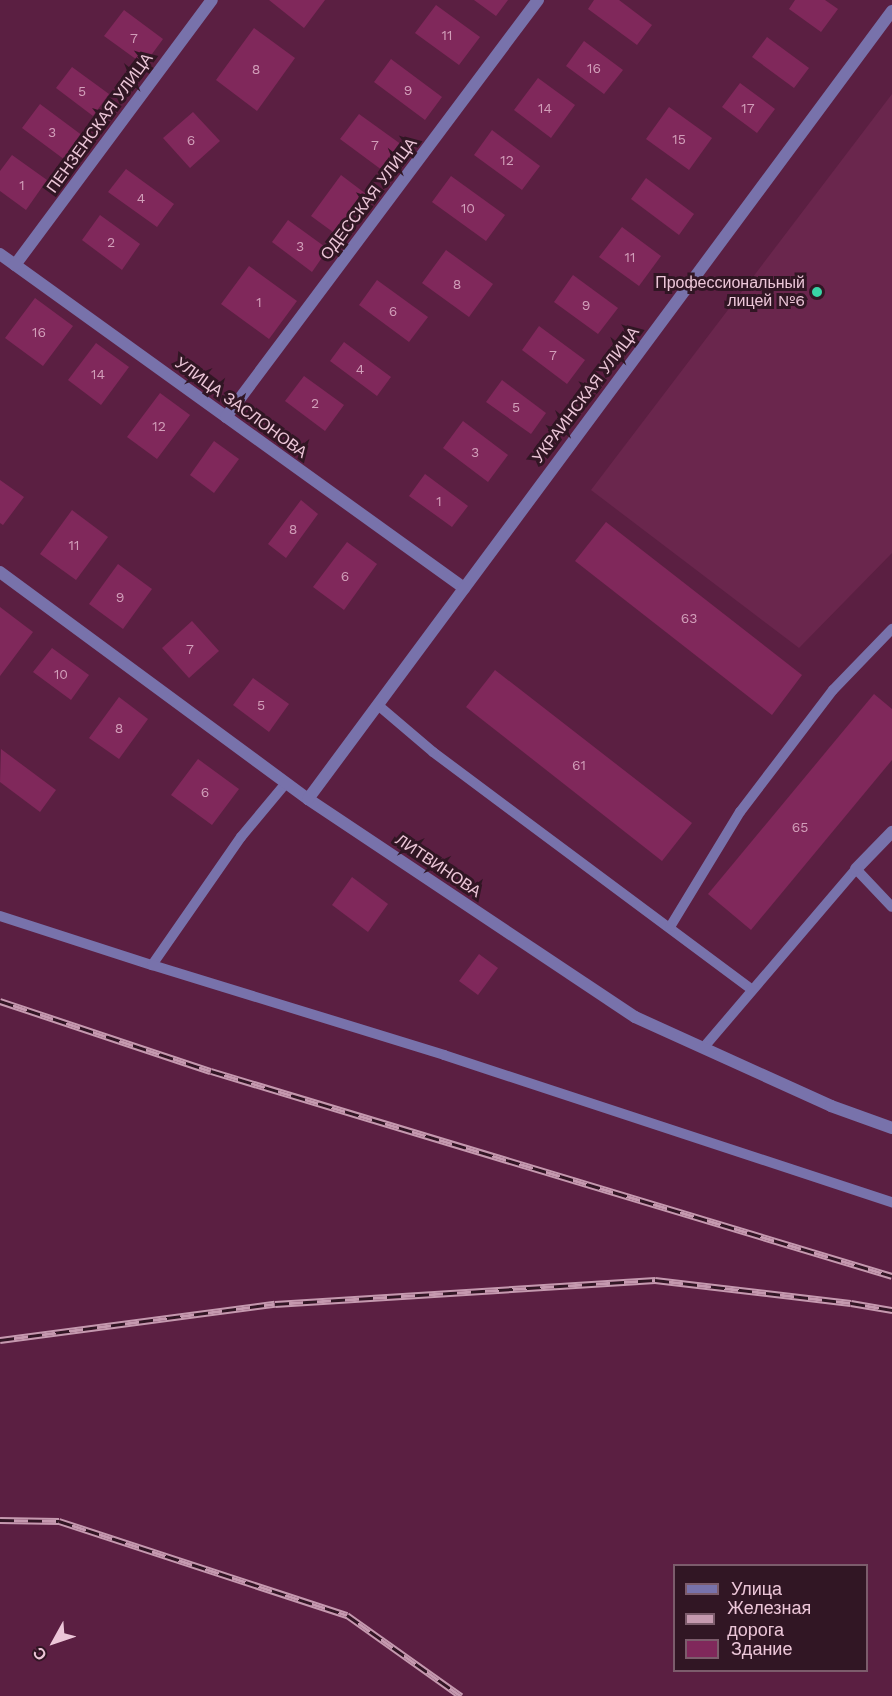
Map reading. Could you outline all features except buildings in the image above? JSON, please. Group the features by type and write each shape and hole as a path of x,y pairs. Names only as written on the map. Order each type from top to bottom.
{"street":[{"name":"ПЕНЗЕНСКАЯ УЛИЦА","path":"15,265 212,0"},
{"name":"ОДЕССКАЯ УЛИЦА","path":"226,417 538,0"},
{"name":"УКРАИНСКАЯ УЛИЦА","path":"308,799 892,11"},
{"name":"УЛИЦА ЗАСЛОНОВА","path":"0,254 464,588"},
{"name":"ЛИТВИНОВА","path":"0,572 308,799 635,1017 831,1106 883,1127 892,1128"},
{"path":"856,869 892,832"}],"lane":[{"path":"670,927 740,812 833,690 892,629"},
{"path":"379,706 433,752 752,990"},
{"path":"152,965 241,837 286,783"},
{"path":"704,1047 856,869 892,908"},
{"path":"0,916 455,1059 892,1202"}],"shaded area":[{"name":"Профессиональный лицей №6","path":"892,94 892,553 799,648 591,490"}],"railway":[{"path":"0,1001 211,1071 892,1276"},
{"path":"0,1340 275,1304 655,1280 892,1310"},
{"path":"0,1520 59,1521 347,1615 461,1696"}],"place":[{"name":"Профессиональный лицей №6","path":"817,292"}]}
